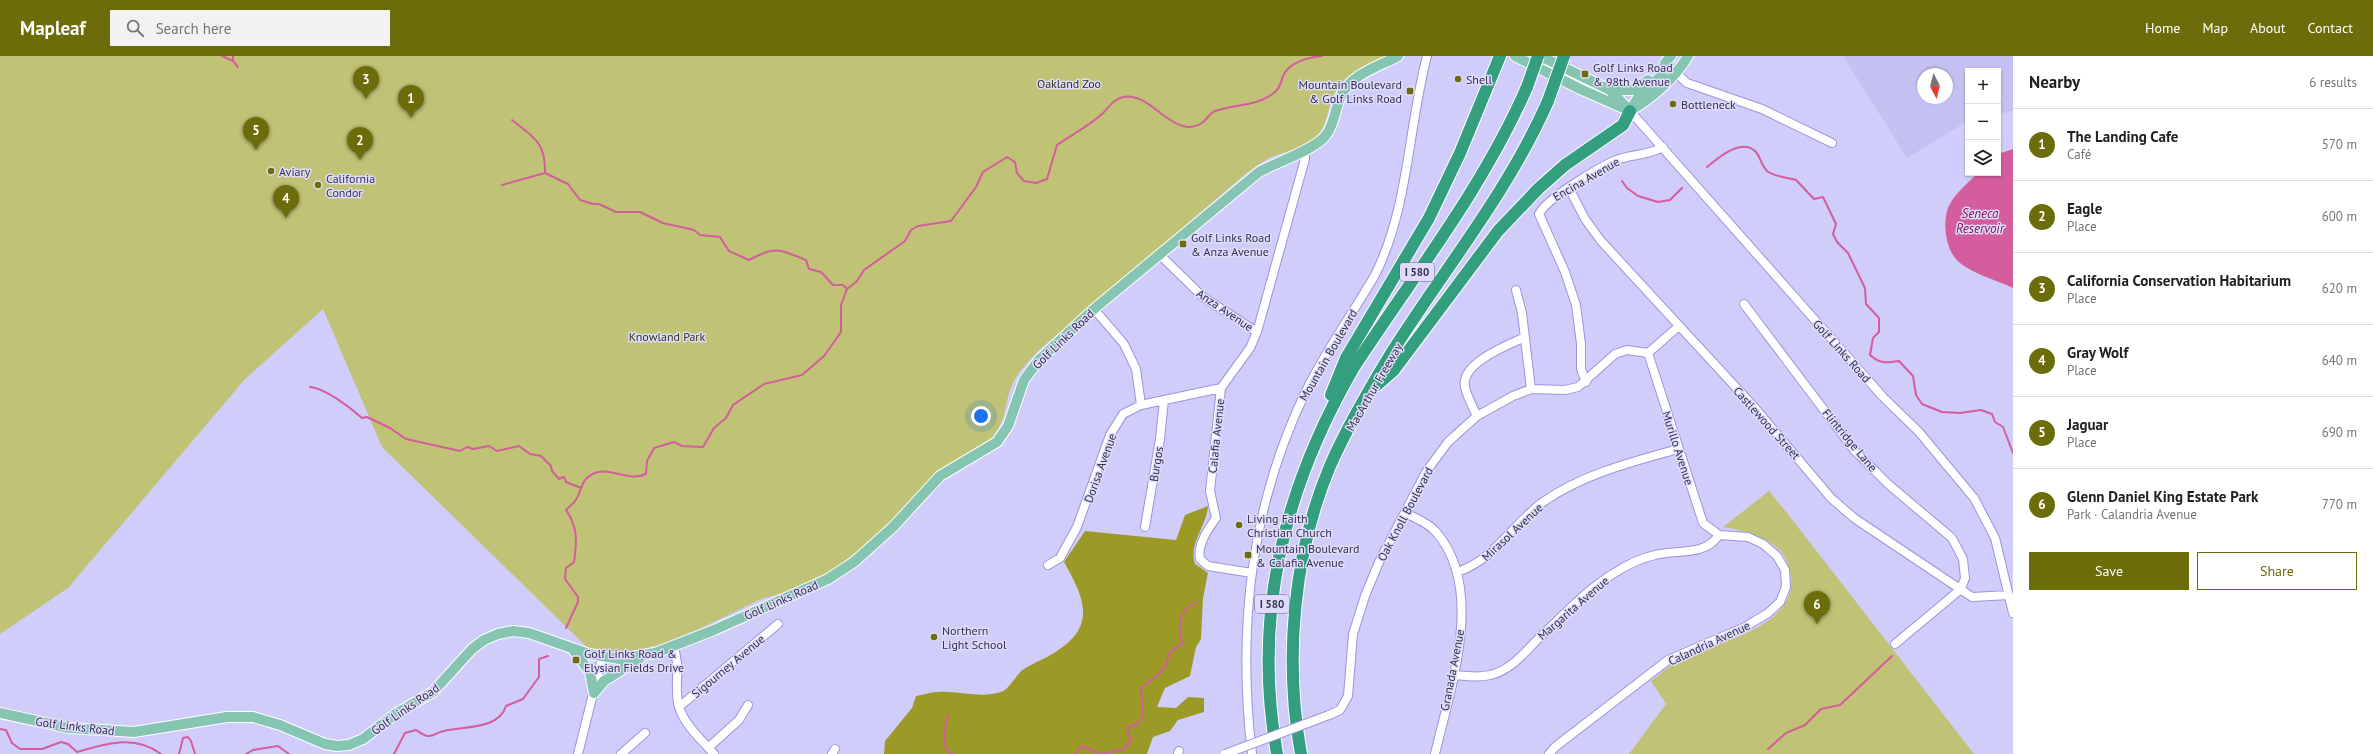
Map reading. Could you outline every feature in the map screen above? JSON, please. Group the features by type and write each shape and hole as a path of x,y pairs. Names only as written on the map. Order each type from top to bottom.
{"highway":[{"path":"1308,458 1346,358 1429,218 1494,74 1500,56"},
{"name":"MacArthur Freeway","path":"1277,754 1270,704 1269,667 1273,594 1286,525 1308,458 1337,396 1354,367 1486,168 1514,116 1539,56"},
{"name":"MacArthur Freeway","path":"1301,754 1294,704 1294,632 1302,564 1319,497 1328,472 1366,396 1392,352 1506,182 1529,142 1548,101 1564,56"},
{"path":"1366,396 1394,370 1498,231 1538,189 1565,166 1623,125 1630,111"}],"main road":[{"name":"Golf Links Road","path":"0,714 69,728 134,732 227,717 253,717 280,725 325,744 337,746 349,745 363,740 397,713 433,692 472,649 491,637 513,631 529,633 572,649 602,658 620,659 646,655 673,646 798,594 828,579 854,562 893,527 940,476 997,442 1008,426 1024,380 1035,365 1094,309 1259,172 1278,161 1317,145 1326,135 1340,98 1349,84 1363,73 1398,56"},
{"name":"Golf Links Road","path":"1515,56 1580,89 1630,111"},
{"name":"Golf Links Road","path":"1539,56 1610,90 1630,111"},
{"path":"1630,111 1643,104 1675,74 1688,56"},
{"path":"1630,111 1639,96 1662,75 1668,60"},
{"path":"1610,90 1625,92 1645,83 1668,60"},
{"path":"572,649 588,667 594,692"},
{"path":"594,692 604,681 646,655"}],"street":[{"name":"Mountain Boulevard","path":"1252,754 1245,680 1246,625 1252,573 1265,505 1288,432 1318,369 1375,275 1384,252 1405,181 1427,56"},
{"path":"1668,60 1675,74 1687,83 1762,109 1832,143"},
{"name":"Golf Links Road","path":"1630,111 1883,397 1919,432 1974,498 1995,538 2013,613"},
{"name":"Encina Avenue","path":"1586,382 1581,369 1581,344 1576,305 1565,272 1539,214 1548,201 1616,160 1650,154 1663,147"},
{"name":"Calafia Avenue","path":"1252,573 1208,566 1202,562 1199,555 1204,537 1216,518 1210,491 1221,388 1250,348 1257,332 1305,159 1305,150"},
{"name":"Castlewood Street","path":"1569,188 1586,219 1601,241 1794,451 1831,498 1854,518 1972,597 2009,596"},
{"name":"Anza Avenue","path":"1159,254 1203,298 1257,332"},
{"path":"1516,290 1525,337 1531,389"},
{"name":"Flintridge Lane","path":"1744,304 1855,451 1888,484 1952,538 1964,559 1965,578 1961,589"},
{"path":"1094,309 1124,344 1136,369 1141,404"},
{"path":"1648,354 1679,326"},
{"path":"1477,416 1465,387 1469,370 1492,352 1525,337"},
{"name":"Oak Knoll Boulevard","path":"1225,754 1340,710 1348,696 1353,634 1365,596 1379,562 1426,472 1448,442 1477,416 1513,396 1531,389 1564,390 1578,387 1586,382 1615,354 1627,350 1648,354"},
{"name":"Murillo Avenue","path":"1648,354 1703,523 1719,535"},
{"name":"Dorisa Avenue","path":"1048,565 1060,558 1078,527 1110,435 1123,414 1141,404 1221,388"},
{"name":"Burgos","path":"1145,527 1160,439 1164,400"},
{"name":"Mirasol Avenue","path":"1457,572 1482,562 1521,520 1565,488 1608,470 1678,449"},
{"name":"Granada Avenue","path":"1405,513 1435,531 1450,553 1457,572 1462,620 1454,675 1435,754"},
{"name":"Margarita Avenue","path":"1454,675 1474,678 1491,675 1508,668 1585,595 1617,571 1655,555 1690,552 1704,548 1714,542 1719,535"},
{"name":"Calandria Avenue","path":"1549,754 1555,747 1668,660 1745,628 1768,613 1780,602 1786,587 1784,570 1776,556 1763,544 1748,536 1719,535"},
{"path":"1895,644 1961,589"},
{"name":"Sigourney Avenue","path":"679,707 778,624"},
{"path":"673,646 678,665 679,707 692,730 714,754"},
{"path":"578,754 602,658"},
{"path":"708,748 739,720 748,705"},
{"path":"621,754 645,733"}],"shaded area":[{"path":"1843,56 2013,56 2013,111 2001,113 2001,68 1965,68 1965,123 1907,158"},
{"path":"1208,506 1205,521 1194,549 1195,564 1208,573 1203,598 1201,639 1196,647 1190,676 1165,688 1157,707 1176,708 1188,697 1204,698 1204,712 1178,720 1170,731 1153,737 1147,754 884,754 885,741 912,708 916,696 932,692 985,695 1001,692 1007,688 1024,669 1053,653 1070,641 1078,631 1082,620 1083,610 1077,587 1064,562 1085,531 1176,540 1185,515"}],"green space":[{"name":"Knowland Park","path":"0,56 1385,56 1354,72 1341,83 1332,99 1322,129 1316,138 1302,147 1267,159 1248,172 1039,350 1017,375 1008,395 1003,418 996,433 989,441 933,475 902,510 863,547 825,576 791,591 761,599 701,628 659,645 629,652 602,652 590,650 382,447 323,309 245,379 68,588 0,634"},
{"path":"1769,491 1974,754 1629,754 1666,704 1651,681 1683,658 1758,627 1774,616 1786,602 1791,585 1788,564 1784,555 1770,542 1752,534 1723,527"}],"water":[{"name":"Seneca Reservoir","path":"2013,149 2013,288 1978,274 1960,263 1951,252 1945,230 1948,208 1953,198 1961,189 1975,176 2001,176 2001,153"}],"waterway":[{"path":"222,56 233,61 238,67"},
{"path":"233,56 233,61"},
{"path":"566,628 578,602 578,597 565,579 566,568 574,562 576,548 575,529 566,510 575,501 587,477 597,472 604,471 632,476 646,474 647,461 654,448 674,442 682,446 703,447 714,428 726,418 733,405 764,384 802,375 824,356 841,332 841,305 847,289 857,281 864,270 905,241 911,230 918,226 951,221 976,187 983,172 1007,157 1015,162 1017,173 1024,181 1036,183 1047,179 1057,145 1102,114 1119,98 1134,97 1144,101 1172,121 1182,126 1191,127 1202,123 1213,112 1220,109 1250,104 1264,99 1278,89 1283,76 1290,67 1300,61 1322,56"},
{"path":"512,120 527,131 541,148 545,163 545,173 568,184 580,200 593,204 599,204 616,212 640,212 663,223 694,230 700,235 720,237 729,251 749,260 771,251 783,251 806,260 809,269 821,272 833,285 843,285 847,289"},
{"path":"1707,167 1730,150 1744,147 1750,148 1758,154 1767,171 1777,176 1796,180 1814,199 1823,197 1836,224 1833,234 1837,242 1848,253 1865,288 1866,304 1879,318 1879,332 1873,338 1870,355 1883,362 1899,361 1913,376 1916,395 1922,404 1942,412 1960,413 1981,410 1992,414 1995,422 2003,427 2013,453"},
{"path":"502,185 545,173"},
{"path":"1622,181 1627,188 1638,196 1658,202 1670,200 1682,188"},
{"path":"310,387 323,391 345,404 362,418 367,417 390,428 406,439 460,451 467,447 473,449 489,446 497,451 519,446 530,454 541,456 551,466 552,471 559,479 564,477 566,482 581,488"},
{"path":"1103,754 1123,749 1131,741 1127,728 1137,724 1143,716 1141,688 1160,673 1166,664 1169,653 1182,644 1180,620 1185,610 1196,602"},
{"path":"394,754 405,733 416,730 429,736 452,729 480,726 496,719 502,714 506,706 523,699 539,677 539,659 548,656"},
{"path":"1768,749 1786,733 1805,725 1821,709 1840,705 1892,656"},
{"path":"948,715 944,734 946,750 952,754"},
{"path":"0,729 6,730 12,743 20,749 42,749 61,742 68,744 77,752 109,744 130,742 141,744 161,754"},
{"path":"179,754 183,738 188,737 191,741 195,754"},
{"path":"246,754 253,750 278,746 289,754"},
{"path":"1075,754 1082,746 1101,754"}],"place":[{"name":"Golf Links Road & 98th Avenue","path":"1585,74"},
{"name":"Shell","path":"1458,79"},
{"name":"Mountain Boulevard & Golf Links Road","path":"1410,91"},
{"name":"California Conservation Habitarium","path":"366,99"},
{"name":"Bottleneck","path":"1673,104"},
{"name":"The Landing Cafe","path":"411,118"},
{"name":"Jaguar","path":"256,150"},
{"name":"Eagle","path":"360,160"},
{"name":"Aviary","path":"271,171"},
{"name":"California Condor","path":"318,185"},
{"name":"Gray Wolf","path":"286,218"},
{"name":"Golf Links Road & Anza Avenue","path":"1183,244"},
{"name":"Living Faith Christian Church","path":"1239,525"},
{"name":"Mountain Boulevard & Calafia Avenue","path":"1248,555"},
{"name":"Glenn Daniel King Estate Park","path":"1817,624"},
{"name":"Northern Light School","path":"934,637"},
{"name":"Golf Links Road & Elysian Fields Drive","path":"576,660"}],"park label":[{"name":"Oakland Zoo","path":"1069,83"}]}
